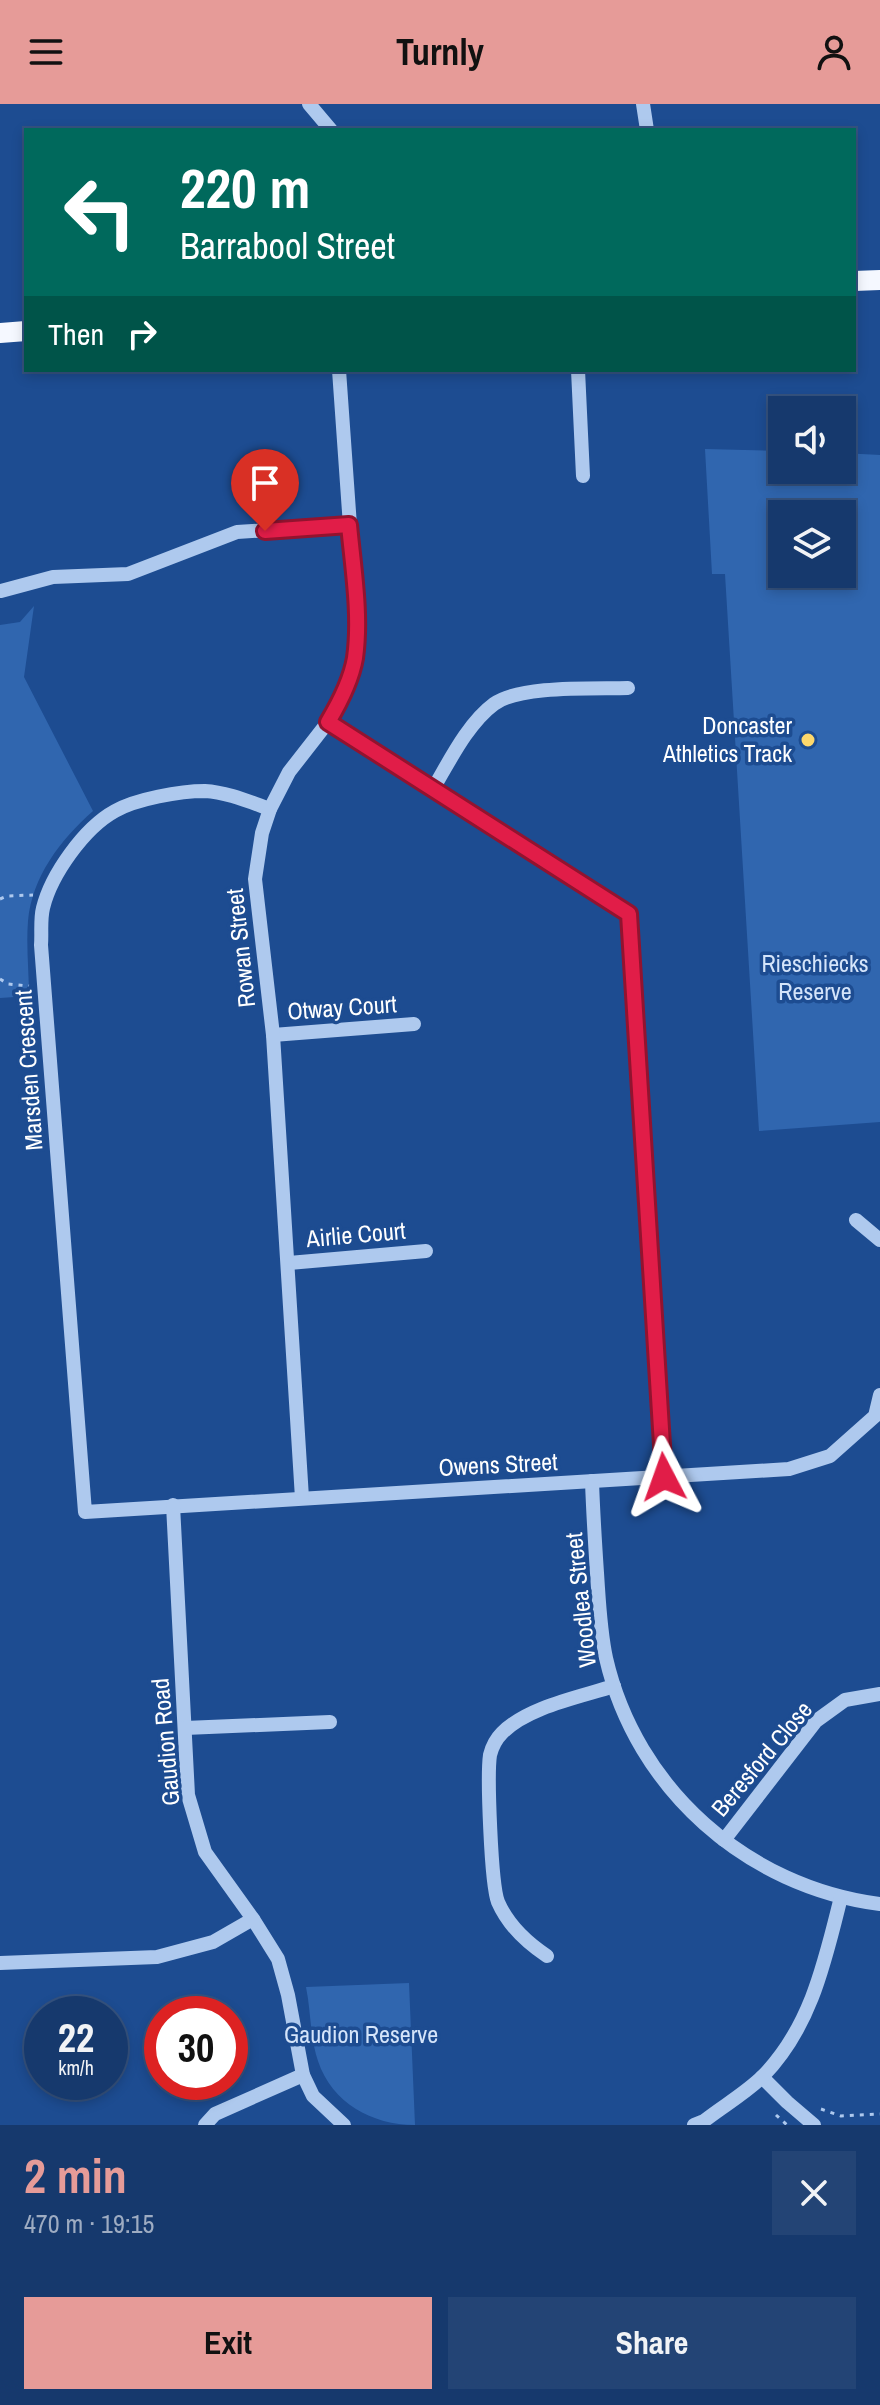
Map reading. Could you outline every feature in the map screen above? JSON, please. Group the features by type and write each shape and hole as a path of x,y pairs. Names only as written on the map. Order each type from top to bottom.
{"main road":[{"path":"856,281 880,280"},
{"path":"0,333 24,331"}],"street":[{"path":"309,104 329,128"},
{"path":"643,104 647,128"},
{"name":"Rowan Street","path":"302,1498 273,1035 255,879 262,833 270,809 289,772 328,722 345,692 355,659 356,611 339,372"},
{"path":"578,372 583,476"},
{"path":"1,591 53,577 128,574 237,532 349,525"},
{"path":"433,789 469,731 495,703 533,691 628,688"},
{"path":"328,722 629,914 664,1477"},
{"name":"Marsden Crescent","path":"85,1512 41,945 42,910 69,853 115,811 157,796 207,791 237,797 270,809"},
{"name":"Otway Court","path":"273,1035 414,1024"},
{"path":"856,1220 880,1240"},
{"name":"Airlie Court","path":"289,1263 426,1251"},
{"name":"Owens Street","path":"85,1512 789,1469 830,1456 877,1418 880,1395"},
{"name":"Woodlea Street","path":"592,1481 602,1638 614,1686 628,1723 654,1768 685,1807 747,1857 788,1879 841,1897 880,1904"},
{"name":"Gaudion Road","path":"173,1505 188,1795 205,1852 278,1959 303,2075 313,2096 344,2125"},
{"path":"547,1956 517,1932 495,1894 491,1750 502,1733 523,1718 614,1686"},
{"name":"Beresford Close","path":"724,1840 816,1721 845,1700 880,1694"},
{"path":"185,1728 330,1722"},
{"path":"694,2125 704,2121 762,2077 794,2035 812,2000 841,1897"},
{"path":"0,1963 157,1957 213,1942 253,1919"},
{"path":"205,2125 215,2114 303,2075"},
{"path":"762,2077 814,2125"}],"path":[{"path":"0,899 49,894"},
{"path":"0,979 8,984 44,987"}],"green space":[{"name":"Doncaster Athletics Track","path":"705,449 768,451 768,484 856,484 856,454 880,455 880,1122 759,1131 725,574 712,574"},
{"path":"34,606 24,677 93,811 59,847 35,889 28,921 29,996 0,998 0,625 20,622"},
{"name":"Gaudion Reserve","path":"409,1983 415,2125 369,2116 333,2089 324,2076 315,2052 306,1987"}],"place":[{"name":"Doncaster Athletics Track","path":"808,740"}],"route":[{"path":"265,531 349,525 356,611 355,659 345,692 328,722 629,914 664,1477"}],"park label":[{"name":"Rieschiecks Reserve","path":"815,978"}]}
